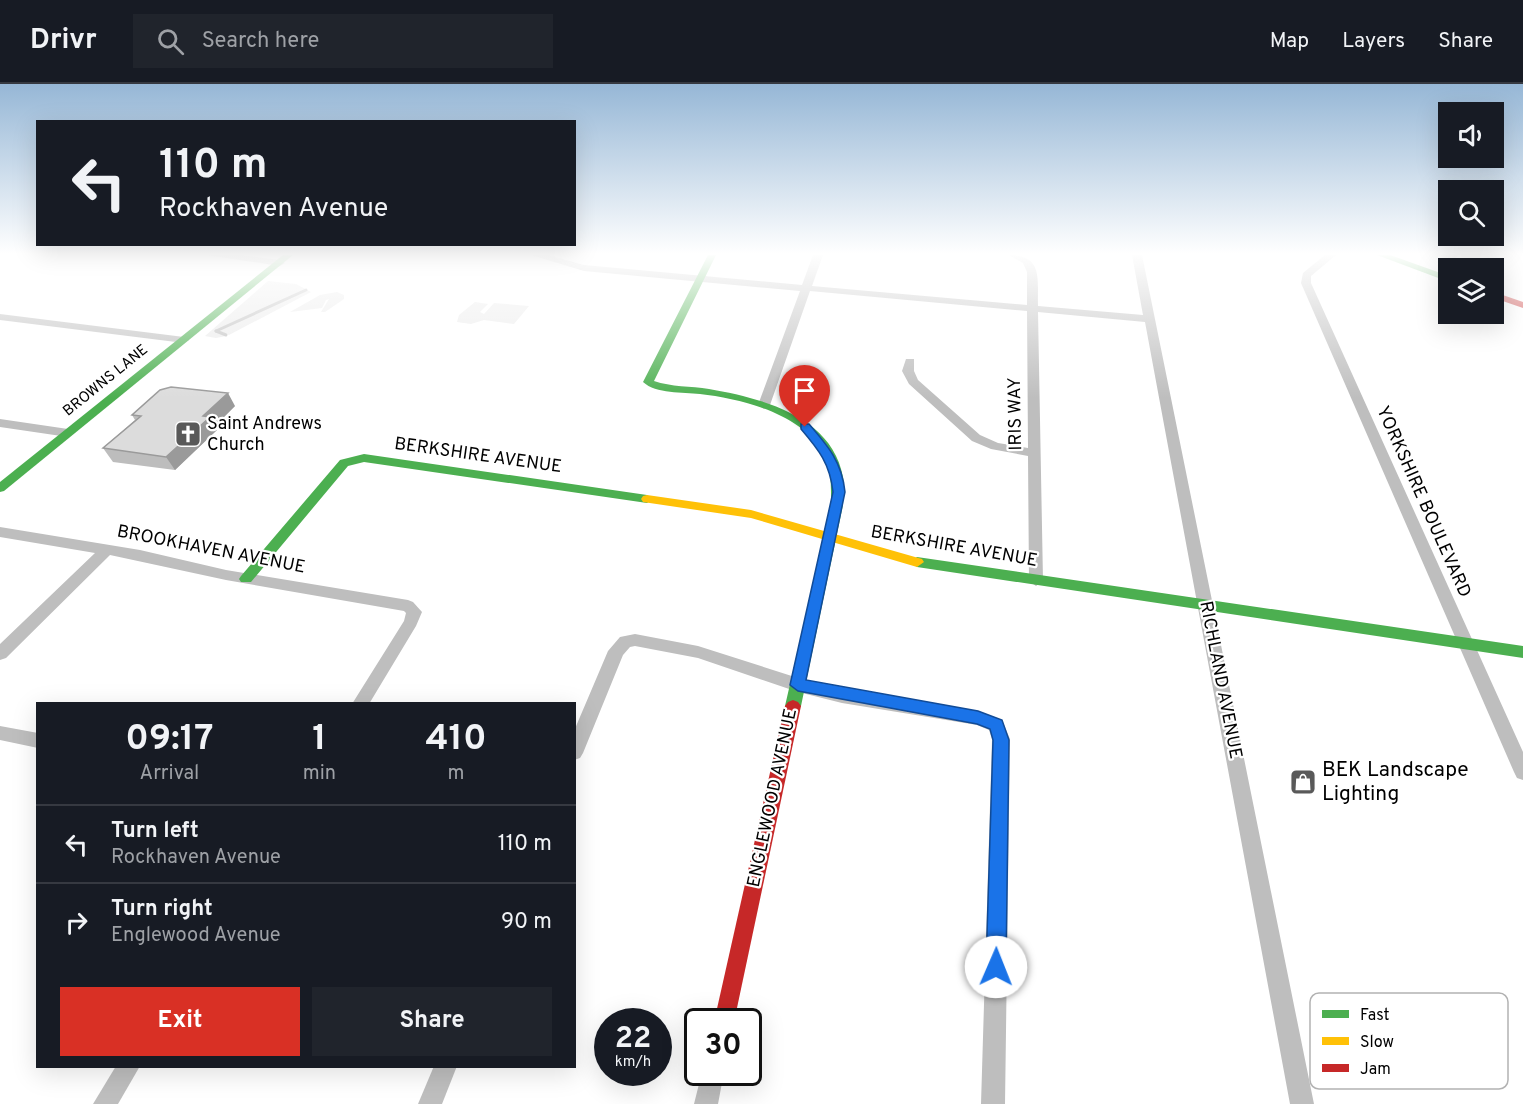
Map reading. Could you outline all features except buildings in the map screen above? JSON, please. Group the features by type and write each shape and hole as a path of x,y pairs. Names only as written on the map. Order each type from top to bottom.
{"street":[{"name":"BROWNS LANE","path":"0,488 230,303"},
{"name":"ENGLEWOOD AVENUE","path":"688,303 648,379 650,384 730,395 764,405 805,427 829,454 839,484 830,538 727,1008"},
{"path":"764,405 801,303"},
{"path":"975,303 1149,319"},
{"name":"IRIS WAY","path":"1033,303 1036,581"},
{"name":"RICHLAND AVENUE","path":"1146,303 1302,1104"},
{"name":"YORKSHIRE BOULEVARD","path":"1315,303 1523,772"},
{"path":"0,317 184,340"},
{"path":"910,361 908,371 913,382 969,434 995,446 1034,453"},
{"path":"0,423 68,433"},
{"name":"BERKSHIRE AVENUE","path":"246,579 348,461 364,458 751,514 791,524 908,561 1523,652"},
{"name":"BROOKHAVEN AVENUE","path":"0,532 107,550 246,579 404,605 412,610 411,622 361,702"},
{"path":"0,654 107,550"},
{"path":"576,748 616,651 626,641 645,640 704,653 798,685 988,720 996,724 1000,732 993,1104"},
{"path":"0,733 36,741"},
{"path":"105,1104 128,1068"},
{"path":"430,1104 445,1068"},
{"path":"706,1104 710,1086"}],"shaded area":[{"path":"243,303 291,303 229,335 219,331 220,329 215,331 226,336 216,338 205,336"},
{"path":"307,303 325,303 322,308 290,312"},
{"path":"327,303 339,303 325,312 321,312"},
{"path":"474,303 488,304 480,312 484,314 494,303 529,306 514,324 484,320 471,324 457,322 459,315"}],"waterway":[{"path":"226,335 216,331 278,303"}],"traffic: fast":[{"path":"0,488 230,303"},
{"path":"688,303 648,382 670,388 731,396 778,411 817,437 830,456 837,478 837,505 793,706"},
{"path":"246,579 344,463 364,458 647,499"},
{"path":"917,562 1523,652"}],"traffic: slow":[{"path":"647,499 751,514 917,562"}],"traffic: jam":[{"path":"1516,303 1523,305"},
{"path":"727,1008 793,706"}],"place":[{"name":"Saint Andrews Church","path":"188,434"},
{"name":"BEK Landscape Lighting","path":"1303,782"}],"route":[{"path":"805,427 829,454 835,466 839,492 798,685 978,718 996,724 1001,740 996,967"}]}
